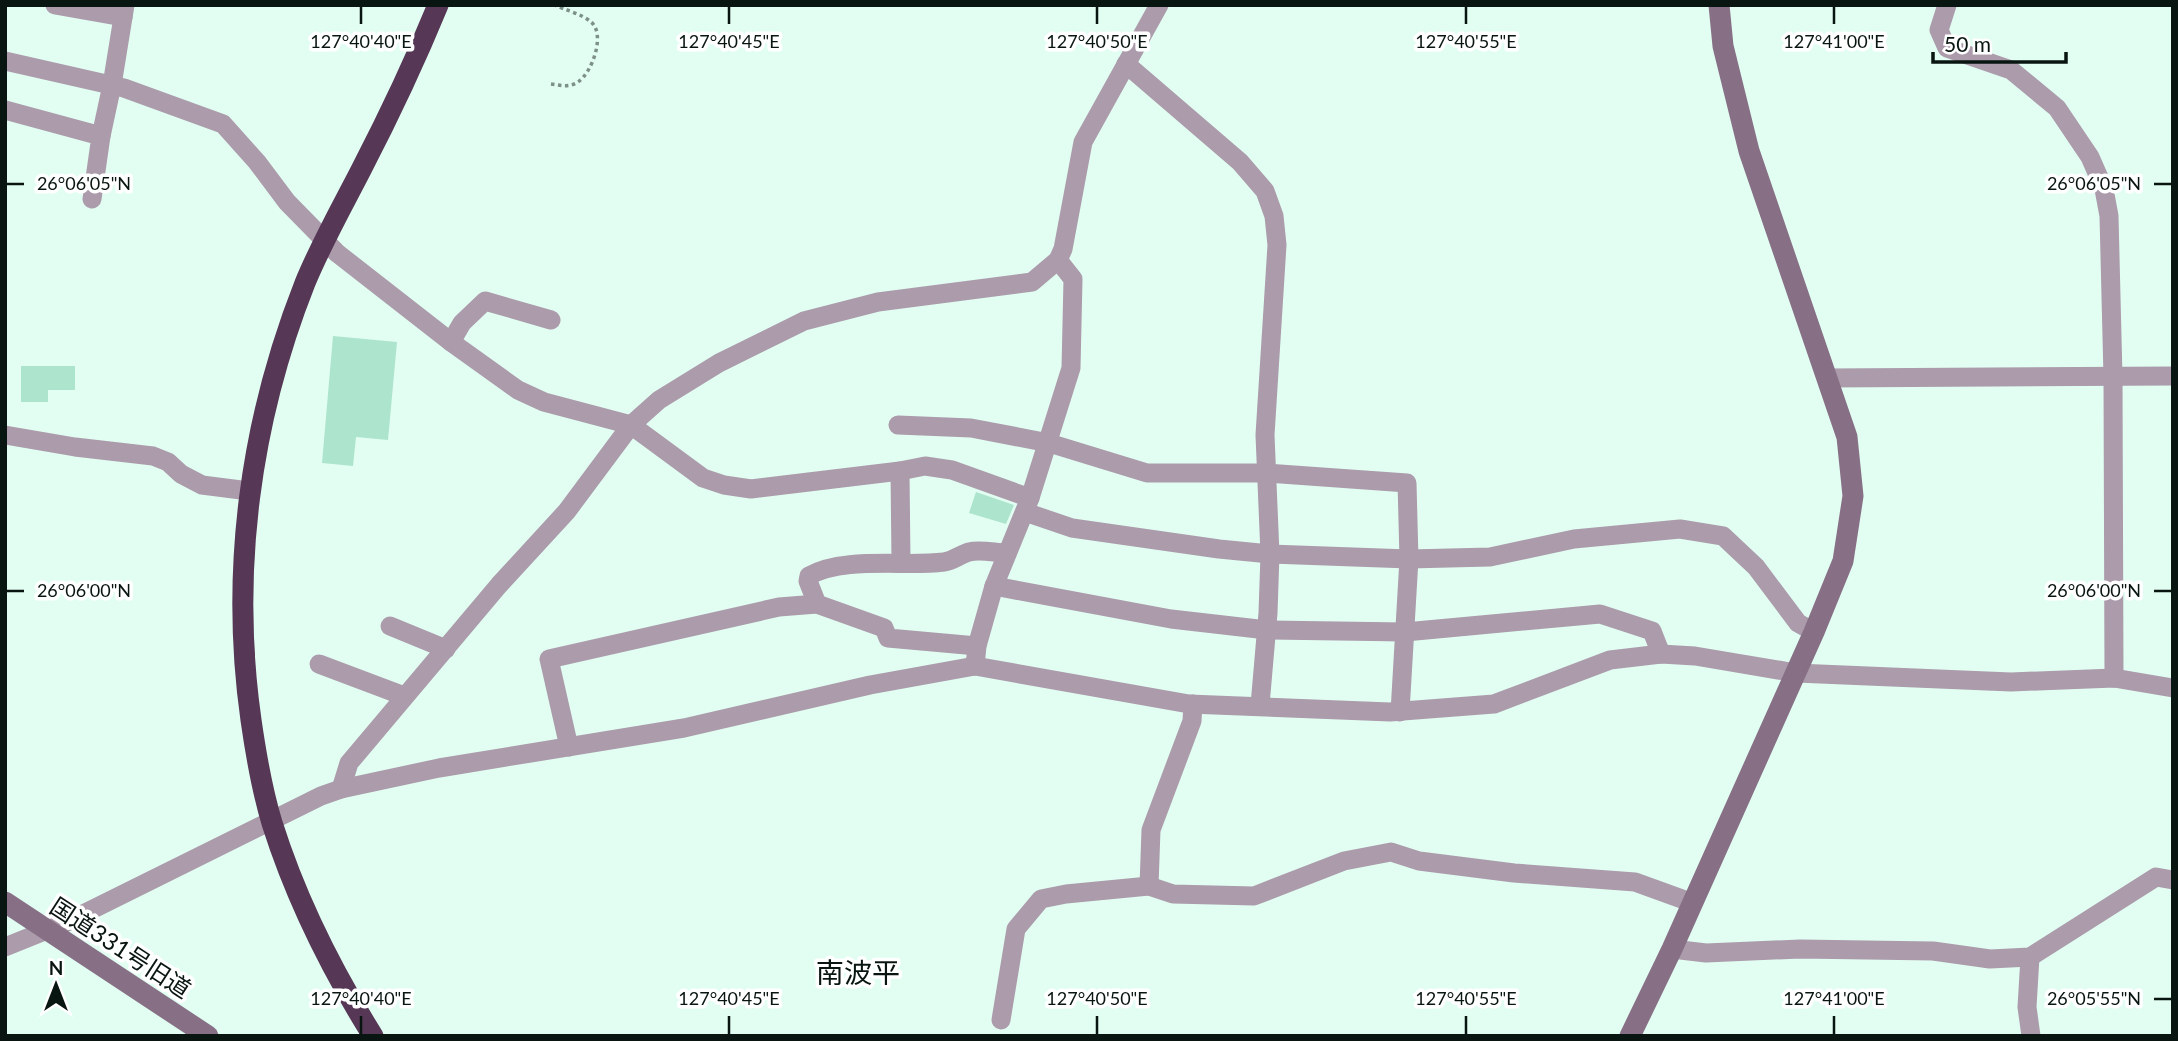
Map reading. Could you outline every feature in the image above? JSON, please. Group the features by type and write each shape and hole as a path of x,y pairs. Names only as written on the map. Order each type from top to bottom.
{"highway":[{"path":"373,1036 335,973 301,903 271,821 254,736 245,669 242,591 250,491 257,447 272,382 289,327 325,240 381,130 438,5"}],"street":[{"path":"55,5 124,11 92,199"},
{"path":"341,789 349,763 499,585 567,511 631,425 659,400 719,363 804,321 878,302 1032,282 1058,260 1083,142 1159,5"},
{"path":"1630,1036 1693,903 1814,632 1843,561 1853,496 1847,437 1749,151 1723,47 1719,5"},
{"path":"1947,5 1939,30 1947,48 2011,70 2057,108 2090,157 2104,188 2109,216 2113,377 2114,678"},
{"path":"5,61 112,85 223,124 257,162 287,202 337,253 518,390 544,402 631,425 703,478 724,485 751,489 925,466 951,470 1072,528 1270,554 1409,559 1490,557 1574,539 1680,529 1723,536 1756,567 1798,623 1814,632"},
{"path":"1126,64 1240,162 1265,191 1274,216 1277,245 1265,435 1270,554 1260,705"},
{"path":"5,110 101,136"},
{"path":"976,656 994,586 1049,443 1070,368 1073,279 1058,260"},
{"path":"452,342 462,323 485,301 551,320"},
{"path":"1827,378 2173,376"},
{"path":"898,425 971,428 1049,443 1147,473 1267,473 1407,483 1409,559 1400,712"},
{"path":"5,435 153,456 168,462 181,474 202,485 250,491"},
{"path":"900,471 901,562"},
{"path":"817,604 808,581 809,576 817,572 901,562 947,562 971,551 1007,553"},
{"path":"994,586 1171,619 1267,630 1405,632 1600,614 1652,631 1661,654"},
{"path":"569,747 550,659 779,607 817,604 884,628 888,638 1193,704 1400,712 1494,704 1610,660 1661,654 1695,656 1796,673 2011,682 2114,678 2173,688"},
{"path":"390,626 446,649"},
{"path":"5,947 67,922 321,796 341,789 439,768 684,728 870,685 976,656"},
{"path":"319,664 404,696"},
{"path":"1149,886 1151,830 1192,721 1193,704"},
{"path":"1001,1020 1016,929 1041,899 1066,894 1149,886 1172,894 1254,896 1344,861 1391,852 1419,861 1501,872 1635,882 1693,903"},
{"path":"1672,949 1706,953 1800,949 1933,951 1990,959 2030,957 2156,877 2173,880"},
{"name":"国道331号旧道","path":"5,902 208,1036"},
{"path":"2030,957 2027,1007 2031,1036"}],"path":[{"path":"551,84 569,86 580,81 594,58 597,45 597,30 591,22 555,5"}],"building":[{"path":"333,336 397,342 388,440 356,437 353,466 322,463"},
{"path":"21,366 75,366 75,390 48,390 48,402 21,402"},
{"path":"976,492 1014,505 1006,524 969,513"}],"district":[{"name":"南波平","path":"858,972"}]}
